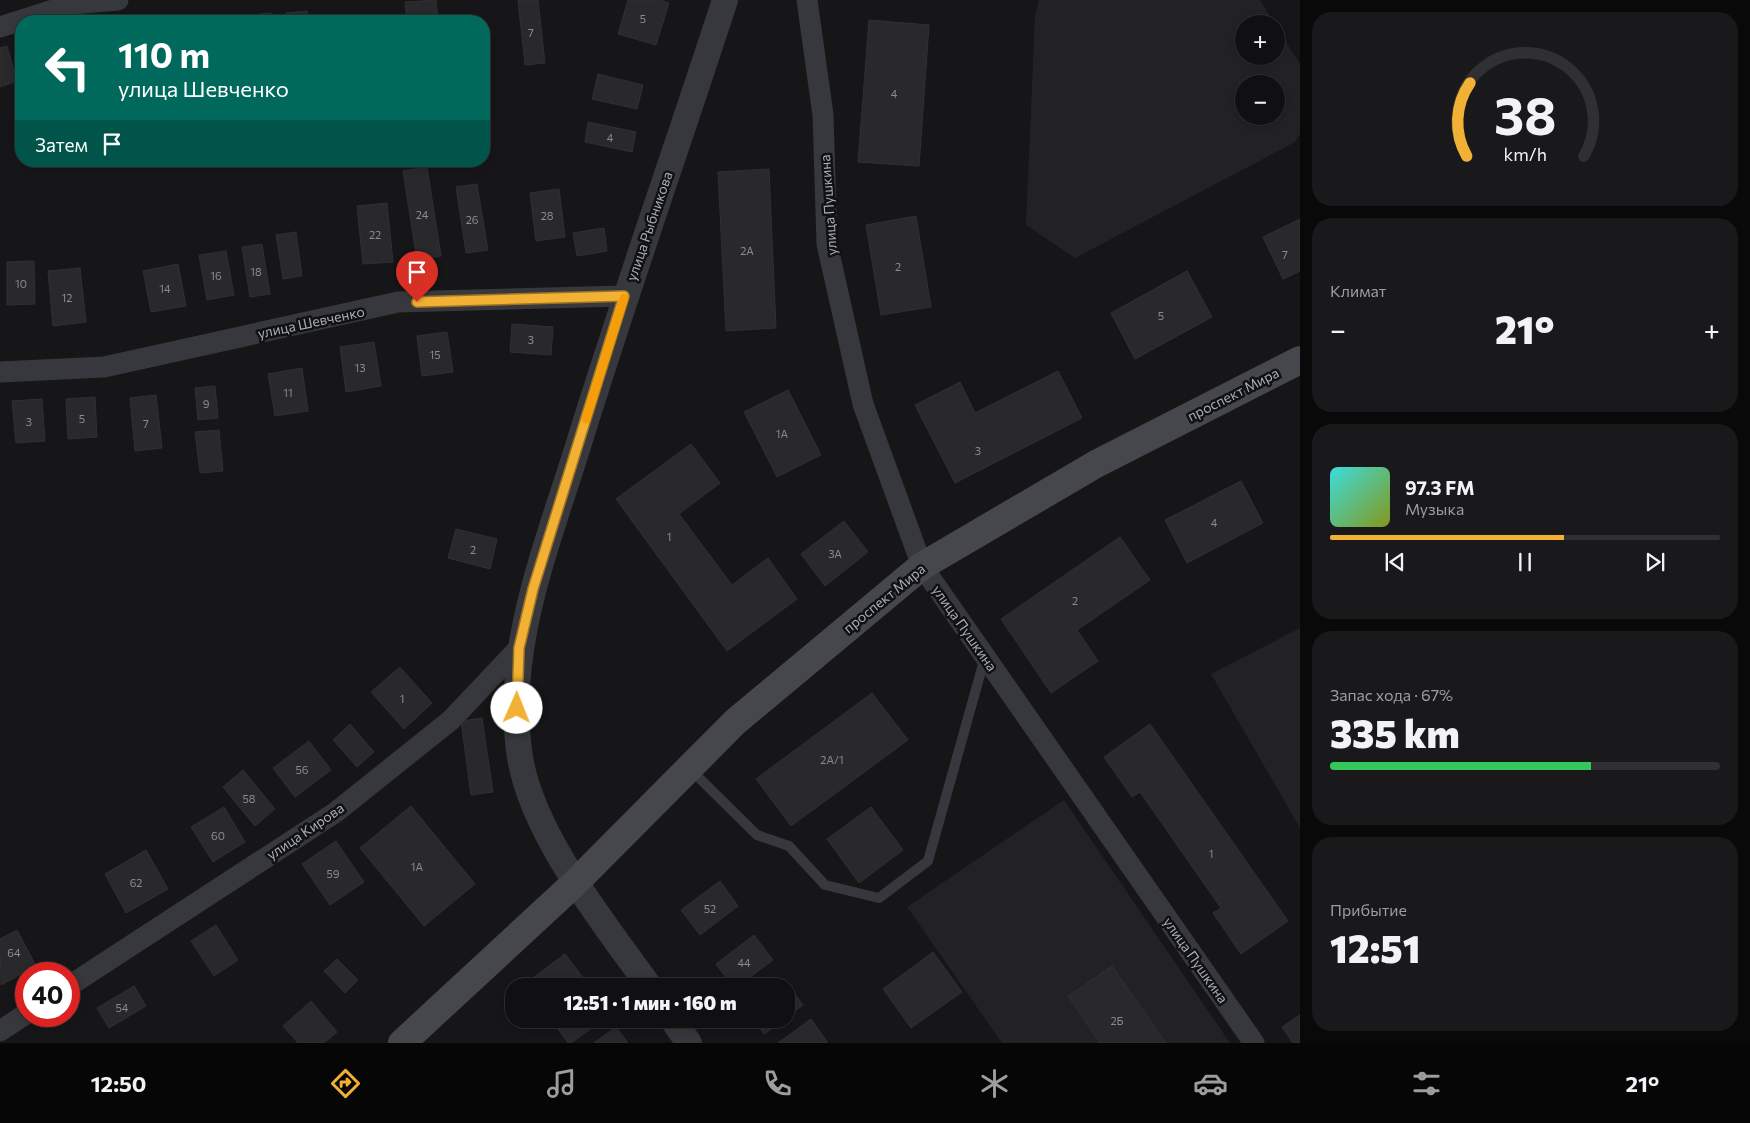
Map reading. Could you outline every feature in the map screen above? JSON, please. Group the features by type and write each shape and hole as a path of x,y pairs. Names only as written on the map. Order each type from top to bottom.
{"main road":[{"name":"проспект Мира","path":"402,1043 576,882 735,722 922,566 1096,464 1300,360"}],"street":[{"path":"38,15 72,4 118,0"},
{"name":"улица Рыбникова","path":"643,978 576,882 539,816 520,758 517,725 519,648 533,589 624,296 653,220 725,0"},
{"name":"улица Пушкина","path":"807,0 823,114 827,244 863,404 922,566 1254,1043"},
{"path":"0,27 15,22"},
{"name":"улица Шевченко","path":"0,372 104,367 398,302 624,296"},
{"name":"улица Кирова","path":"80,979 336,812 451,720 519,648"},
{"path":"0,1031 15,1021"},
{"path":"678,1028 689,1043"}],"lane":[{"path":"689,768 757,836 789,846 825,885 879,898 928,861 985,657"}],"shaded area":[{"path":"1039,0 1260,0 1269,15 1235,15 1235,65 1285,65 1285,40 1300,64 1300,134 1295,142 1075,258 1026,225 1035,16"},
{"path":"1300,628 1300,828 1211,674"},
{"path":"1064,800 1230,1043 1002,1043 907,907"}],"building":[{"path":"436,0 437,15 406,15 405,2"},
{"path":"518,0 538,0 545,63 525,65"},
{"path":"628,0 660,0 669,3 656,45 618,34"},
{"path":"307,11 307,15 286,15 286,13"},
{"path":"271,13 271,15 250,15"},
{"path":"869,20 929,25 919,166 858,162"},
{"path":"7,46 15,74 15,82 0,87 0,48"},
{"path":"598,74 643,85 637,109 592,99"},
{"path":"588,122 636,132 632,152 585,142"},
{"path":"427,167 441,256 417,260 403,171"},
{"path":"769,169 776,328 726,331 718,172"},
{"path":"477,184 488,250 466,253 456,187"},
{"path":"559,189 565,237 536,241 530,193"},
{"path":"387,203 393,262 363,264 357,206"},
{"path":"916,216 931,307 881,315 866,225"},
{"path":"1300,219 1300,271 1283,279 1263,237"},
{"path":"604,228 607,251 577,256 573,233"},
{"path":"296,232 302,276 283,279 276,235"},
{"path":"262,244 270,294 250,297 242,247"},
{"path":"226,251 234,295 207,300 199,255"},
{"path":"34,261 35,304 7,305 7,262"},
{"path":"178,264 186,306 151,312 143,271"},
{"path":"80,268 86,322 53,326 48,271"},
{"path":"1187,271 1212,317 1135,359 1111,313"},
{"path":"512,324 553,327 551,355 510,352"},
{"path":"447,332 453,372 422,376 417,336"},
{"path":"374,342 381,386 346,392 340,347"},
{"path":"302,368 308,411 275,416 268,374"},
{"path":"1058,371 1082,418 955,483 915,405 960,382 975,413"},
{"path":"215,386 218,418 198,420 195,388"},
{"path":"788,390 821,455 777,477 744,412"},
{"path":"156,395 162,448 135,451 130,398"},
{"path":"95,397 97,437 68,439 66,399"},
{"path":"42,399 45,441 16,443 12,401"},
{"path":"219,430 223,471 200,473 195,432"},
{"path":"691,444 720,483 679,514 732,585 768,558 797,599 727,651 616,499"},
{"path":"1241,481 1263,523 1187,563 1165,520"},
{"path":"844,521 868,552 825,586 801,554"},
{"path":"456,529 497,539 490,569 448,558"},
{"path":"1120,537 1150,580 1077,630 1098,661 1051,693 1001,619"},
{"path":"400,667 432,703 404,729 371,692"},
{"path":"872,693 908,740 791,826 756,779"},
{"path":"482,718 493,792 471,795 461,721"},
{"path":"350,724 374,752 357,767 333,740"},
{"path":"1150,724 1288,921 1241,954 1213,913 1221,908 1140,792 1132,797 1104,757"},
{"path":"309,741 331,770 295,797 273,768"},
{"path":"243,770 275,809 255,826 223,787"},
{"path":"411,806 475,884 424,926 360,848"},
{"path":"224,807 245,842 213,862 191,827"},
{"path":"871,807 903,850 859,883 827,839"},
{"path":"336,841 364,882 330,905 302,864"},
{"path":"146,850 168,889 126,913 105,874"},
{"path":"720,881 738,906 700,935 681,910"},
{"path":"216,925 238,960 214,976 191,941"},
{"path":"17,930 34,962 15,962 15,977 1,985 0,939"},
{"path":"754,935 773,960 749,978 726,978 716,964"},
{"path":"933,952 962,992 911,1028 883,989"},
{"path":"565,954 583,978 533,978"},
{"path":"337,959 358,980 345,993 324,971"},
{"path":"1112,966 1166,1043 1100,1043 1068,996"},
{"path":"134,986 146,1006 109,1028 97,1008"},
{"path":"795,994 803,1005 795,1011"},
{"path":"311,1001 337,1032 324,1043 298,1043 283,1026"},
{"path":"1300,1015 1300,1043 1293,1043 1282,1027"},
{"path":"811,1019 828,1043 778,1043"},
{"path":"557,1028 592,1028 571,1043 568,1043"},
{"path":"617,1028 628,1043 594,1043"},
{"path":"760,1028 772,1028 764,1034"}],"slow traffic":[{"path":"586,419 624,298"}],"route":[{"path":"417,302 624,296 533,589 519,648 517,708"}]}
